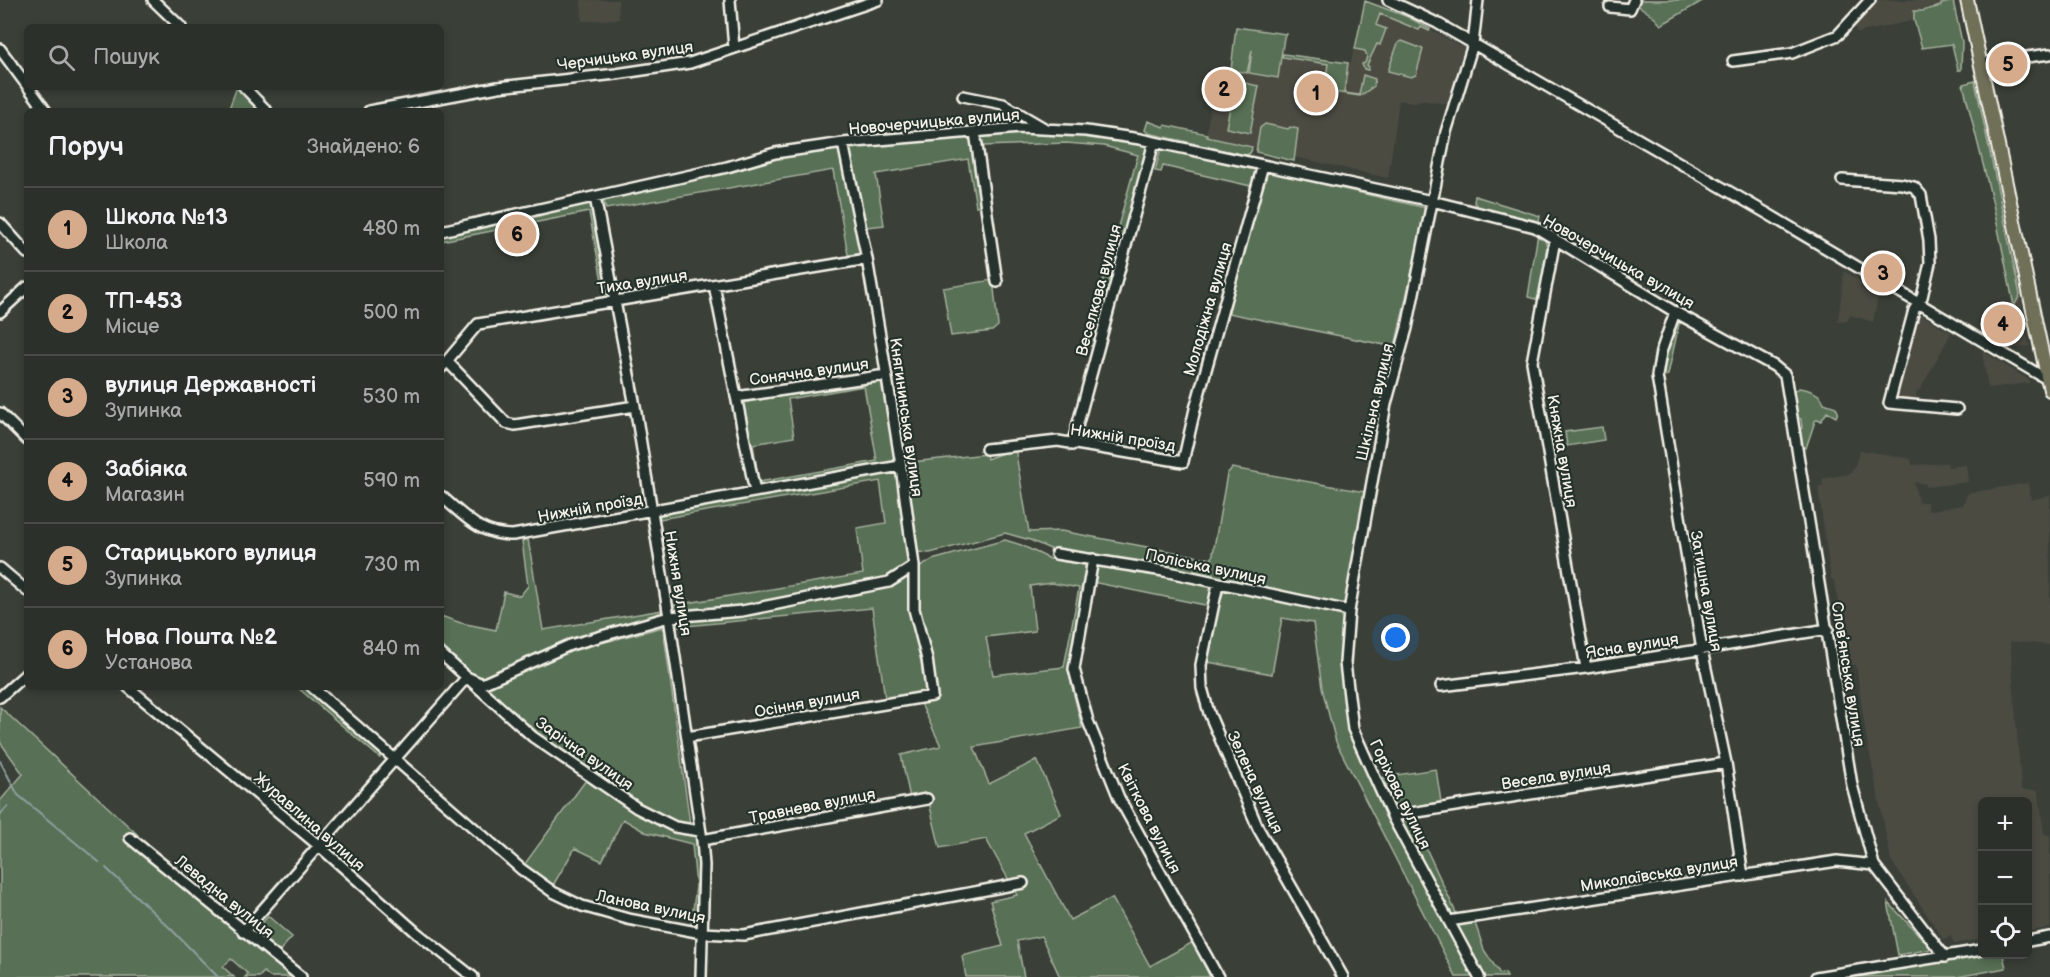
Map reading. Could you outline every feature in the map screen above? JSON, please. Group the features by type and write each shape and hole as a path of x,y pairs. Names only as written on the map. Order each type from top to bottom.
{"main road":[{"path":"1967,0 2049,384"}],"street":[{"path":"153,0 178,24"},
{"path":"730,0 734,48"},
{"name":"Черчицька вулиця","path":"385,108 498,87 690,63 878,0"},
{"path":"1388,0 1428,18 1473,44 1918,303 2049,384"},
{"path":"1432,201 1446,132 1473,44 1478,0"},
{"path":"1610,7 1630,9 1634,5 1634,0"},
{"path":"1733,61 1792,53 1839,35 1870,0"},
{"path":"0,49 24,81"},
{"path":"1981,63 2050,54"},
{"path":"30,90 44,108"},
{"path":"247,90 264,108"},
{"path":"963,96 1004,104 1046,129"},
{"name":"Новочерчицька вулиця","path":"444,230 727,167 775,153 843,143 1020,128 1086,131 1154,142 1432,201 1535,227 1675,312 1782,371"},
{"path":"975,132 997,282"},
{"name":"Веселкова вулиця","path":"1072,445 1154,142"},
{"name":"Княгининська вулиця","path":"843,143 867,259 886,375 914,566 914,609 927,659 932,696"},
{"name":"Молодіжна вулиця","path":"1183,462 1195,410 1263,165"},
{"path":"1842,180 1909,185 1921,195 1929,240 1930,263 1922,297 1918,303 1889,403 1957,409"},
{"name":"Нижня вулиця","path":"595,197 635,406 701,836 704,866 701,977"},
{"name":"Шкільна вулиця","path":"1349,610 1386,404 1407,328 1432,201"},
{"path":"0,223 24,250"},
{"name":"Княжна вулиця","path":"1554,240 1532,362 1586,668"},
{"name":"Тиха вулиця","path":"444,364 478,324 867,259"},
{"path":"714,285 755,492"},
{"path":"0,312 24,290"},
{"name":"Затишна вулиця","path":"1675,312 1660,352 1657,376 1701,650 1726,764 1743,876"},
{"path":"444,364 506,423 515,425 635,406"},
{"name":"Словʼянська вулиця","path":"1782,371 1786,382 1828,629 1852,785 1874,865 1945,957"},
{"name":"Сонячна вулиця","path":"736,397 886,375"},
{"path":"0,413 24,437"},
{"name":"Нижній проїзд","path":"986,449 1058,441 1183,462"},
{"name":"Нижній проїзд","path":"444,498 482,530 496,535 513,535 900,466"},
{"name":"Поліська вулиця","path":"1056,555 1164,570 1218,584 1349,610"},
{"name":"Квіткова вулиця","path":"1093,560 1074,669 1088,721 1119,798 1218,977"},
{"path":"243,932 394,757 467,677 482,684 570,645 669,617 742,611 889,582 914,566"},
{"path":"0,568 24,588"},
{"name":"Зелена вулиця","path":"1218,584 1201,665 1202,688 1209,713 1258,828 1343,977"},
{"name":"Горіхова вулиця","path":"1349,610 1345,663 1353,729 1392,816 1479,977"},
{"name":"Ясна вулиця","path":"1441,686 1586,668 1828,629"},
{"name":"Зарічна вулиця","path":"444,657 533,737 638,808 675,827 701,836"},
{"path":"0,697 24,676"},
{"name":"Журавлина вулиця","path":"133,690 318,845 417,933 472,977"},
{"name":"Ланова вулиця","path":"316,690 521,869 553,892 582,906 617,916 702,933 744,935 1023,883"},
{"name":"Осіння вулиця","path":"687,737 932,696"},
{"name":"Весела вулиця","path":"1392,816 1726,764"},
{"name":"Травнева вулиця","path":"701,836 927,799"},
{"name":"Левадна вулиця","path":"130,838 301,977"},
{"name":"Миколаївська вулиця","path":"1449,921 1837,861 1874,865"},
{"path":"2032,940 2050,937"},
{"path":"1816,977 1978,951"}],"shaded area":[{"path":"581,0 618,0 619,19 582,21"},
{"path":"1874,0 1953,1 1941,4 1941,6 1914,11 1914,20 1857,33 1854,24"},
{"path":"1365,1 1408,17 1464,48 1448,104 1399,100 1388,178 1206,137 1216,69 1231,69 1236,27 1286,34 1283,54 1351,63"},
{"path":"1844,271 1879,292 1873,322 1850,315 1847,321 1838,322"},
{"path":"2020,295 2029,346 2011,349 1983,333 1982,313 2012,310"},
{"path":"1917,315 1922,315 1951,333 1920,390 1917,390 1915,402 1893,399"},
{"path":"1982,351 2029,380 2029,383 1988,388"},
{"path":"1860,450 1911,459 1912,465 1947,463 1948,467 1966,465 1968,482 1926,487 1926,484 1914,482 1918,502 1927,502 1928,511 1963,505 1968,493 2028,483 2031,500 2050,495 2050,645 2010,641 2021,788 2022,790 2037,790 2044,834 2050,836 2050,928 2032,930 2032,797 1978,797 1978,940 1954,944 1951,936 1943,939 1891,860 1866,735 1856,665 1850,665 1834,580 1831,579 1818,487 1823,486 1822,479 1849,474 1854,469"}],"green space":[{"path":"1637,0 1704,0 1661,25 1636,4"},
{"path":"1365,1 1408,17 1430,29 1429,31 1421,27 1419,30 1380,14 1376,25 1386,29 1380,45 1377,44 1367,65 1368,70 1364,69 1362,64 1365,63 1367,56 1365,51 1355,49"},
{"path":"1953,1 1962,42 1961,70 1958,70 1952,44 1922,48 1914,20 1914,11 1922,11"},
{"path":"1236,27 1286,34 1278,78 1249,73 1252,50 1247,73 1231,70"},
{"path":"1402,41 1423,49 1416,75 1411,77 1388,71 1398,43"},
{"path":"1283,54 1348,63 1344,93 1359,95 1363,75 1375,79 1374,86 1360,96 1321,90 1319,83 1325,84 1328,64 1282,57"},
{"path":"1235,81 1259,86 1250,133 1226,128"},
{"path":"1975,81 2020,295 2014,306 1993,204 1963,84"},
{"path":"236,90 242,90 259,108 229,108"},
{"path":"1148,121 1164,127 1165,125 1207,134 1207,137 1252,147 1252,150 1249,154 1244,155 1148,133 1145,130"},
{"path":"1265,124 1298,129 1294,161 1256,152 1260,128"},
{"path":"1020,133 1086,135 1144,145 1147,151 1094,346 1085,345 1138,155 1104,146 1066,143 983,146 981,137"},
{"path":"972,136 981,205 976,206 968,159 876,174 884,225 867,227 849,148"},
{"path":"1161,148 1256,168 1251,186 1163,166 1161,172 1155,171"},
{"path":"839,149 862,253 848,255 833,170 606,209 603,199 729,173 777,158"},
{"path":"1265,171 1426,208 1395,347 1228,313"},
{"path":"1475,196 1540,216 1539,221 1478,208 1474,202"},
{"path":"592,202 610,296 605,297 589,212 444,240 444,234 533,218"},
{"path":"1519,226 1542,233 1547,246 1539,300 1528,297 1538,233 1518,229"},
{"path":"993,280 998,326 992,331 951,336 943,288"},
{"path":"1678,319 1699,329 1698,332 1682,323 1679,324 1668,375 1664,376 1665,353"},
{"path":"883,379 897,464 770,486 761,485 755,480 741,403","holes":["864,386 877,461 759,482 753,444 794,437 788,399"]},
{"path":"1799,388 1817,394 1824,403 1836,407 1838,412 1836,417 1827,412 1821,421 1818,419 1815,421 1806,448 1800,446 1797,431 1802,428 1801,419 1795,417 1792,392"},
{"path":"1602,427 1604,440 1567,446 1565,432"},
{"path":"1015,448 1029,532 1061,531 1212,559 1227,474 1232,468 1365,492 1348,600 1343,604 1335,604 1057,552 1030,540 1005,533 930,553 916,552 903,463 986,454 987,459"},
{"path":"897,469 911,564 888,580 741,607 675,612 675,605 863,574 857,528 886,523 880,481 660,519 659,514"},
{"path":"528,539 543,630 663,610 662,615 482,679 466,673 444,653 444,617 496,630 504,592 520,596 528,586 522,541"},
{"path":"1005,540 1050,559 1090,566 1069,674 1082,728 974,747 989,784 1037,760 1061,814 1024,833 1070,920 1112,898 1150,966 1193,942 1210,977 1060,977 1041,936 1017,941 1024,977 966,977 962,956 1003,946 990,901 1017,895 986,839 940,848 927,794 910,798 901,755 941,746 918,694 885,698 872,608 676,627 675,620 890,586 932,560","holes":["1052,583 1079,588 1064,667 993,675 986,637 1035,631 1030,586"]},
{"path":"1106,564 1209,584 1213,589 1210,606 1092,582 1097,567"},
{"path":"1232,589 1344,612 1341,663 1349,730 1388,818 1474,977 1456,977 1336,742 1322,688 1313,623 1282,618 1272,674 1208,662 1205,659 1219,599 1225,591"},
{"path":"663,627 690,824 676,825 639,805 536,733 483,688 571,651"},
{"path":"301,690 310,690 383,753 380,758"},
{"path":"0,707 138,835 130,845 293,977 270,977 264,972 259,977 245,977 248,974 231,959 223,967 234,977 0,977 0,801 23,774 0,742"},
{"path":"1436,769 1441,802 1395,810 1383,777"},
{"path":"586,780 652,820 696,836 700,866 698,927 691,926 696,886 692,844 645,832 623,819 602,861 575,848 552,887 524,865"},
{"path":"1413,820 1457,915 1450,916 1399,822"},
{"path":"1888,902 1932,949 1898,955"},
{"path":"268,916 292,937 276,955 252,935"},
{"path":"1475,923 1484,950 1500,974 1505,973 1507,977 1483,977 1455,926"},
{"path":"1978,956 1978,959 2004,959 2006,968 1957,977 1853,977"}],"waterway":[{"path":"0,761 18,795 99,862"},
{"path":"0,815 8,806"},
{"path":"106,868 218,977"}],"place":[{"name":"Старицького вулиця","path":"2008,64"},
{"name":"ТП-453","path":"1224,89"},
{"name":"Школа №13","path":"1316,93"},
{"name":"Нова Пошта №2","path":"517,234"},
{"name":"вулиця Державності","path":"1883,273"},
{"name":"Забіяка","path":"2003,324"}]}
